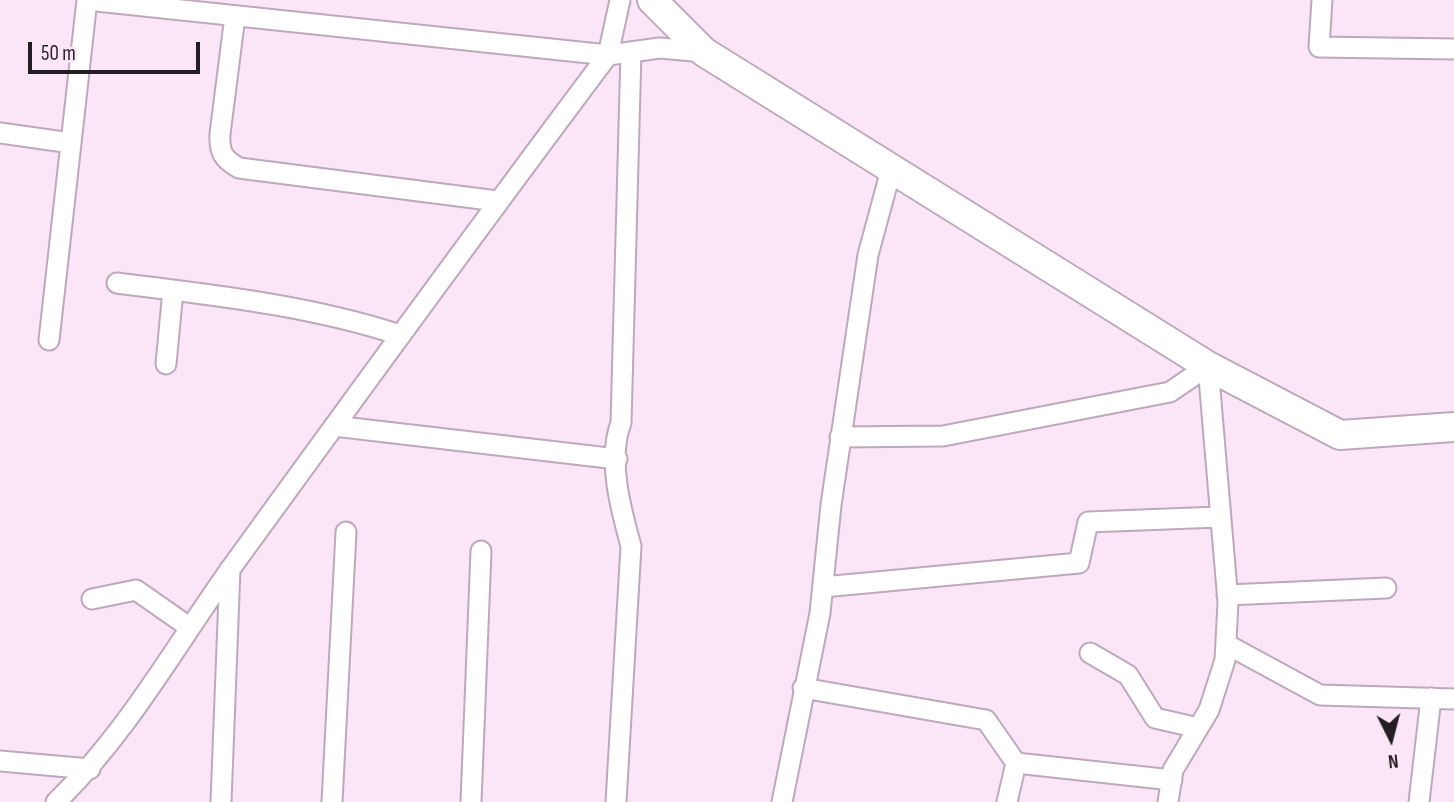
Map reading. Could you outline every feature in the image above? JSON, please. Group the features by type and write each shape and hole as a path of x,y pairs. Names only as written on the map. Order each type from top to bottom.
{"main road":[{"path":"652,0 704,52 1208,366 1340,435 1454,427"}],"street":[{"path":"49,340 87,0 608,55 660,48 704,52"},
{"path":"56,802 90,769 230,568 497,201 608,55 620,0"},
{"path":"1322,0 1319,47 1454,49"},
{"path":"235,16 219,149 228,162 239,168 497,201"},
{"path":"616,802 631,546 623,516 615,440 621,423 631,52"},
{"path":"0,133 71,143"},
{"path":"782,802 823,587 840,437 868,255 891,170"},
{"path":"117,283 267,303 360,322 400,335"},
{"path":"166,364 173,290"},
{"path":"840,437 943,436 1170,392 1208,366"},
{"path":"1168,802 1173,770 1209,710 1225,660 1227,595 1208,366"},
{"path":"334,426 617,459"},
{"path":"823,587 1079,563 1088,522 1219,517"},
{"path":"332,802 346,532"},
{"path":"471,802 481,551"},
{"path":"221,802 230,568"},
{"path":"1227,595 1386,588"},
{"path":"92,599 136,590 189,626"},
{"path":"1226,644 1320,695 1454,699"},
{"path":"1090,653 1128,675 1155,718 1198,728"},
{"path":"803,688 986,720 1016,763 1007,802"},
{"path":"1419,802 1431,698"},
{"path":"0,761 90,769"},
{"path":"1016,763 1172,780"}]}
